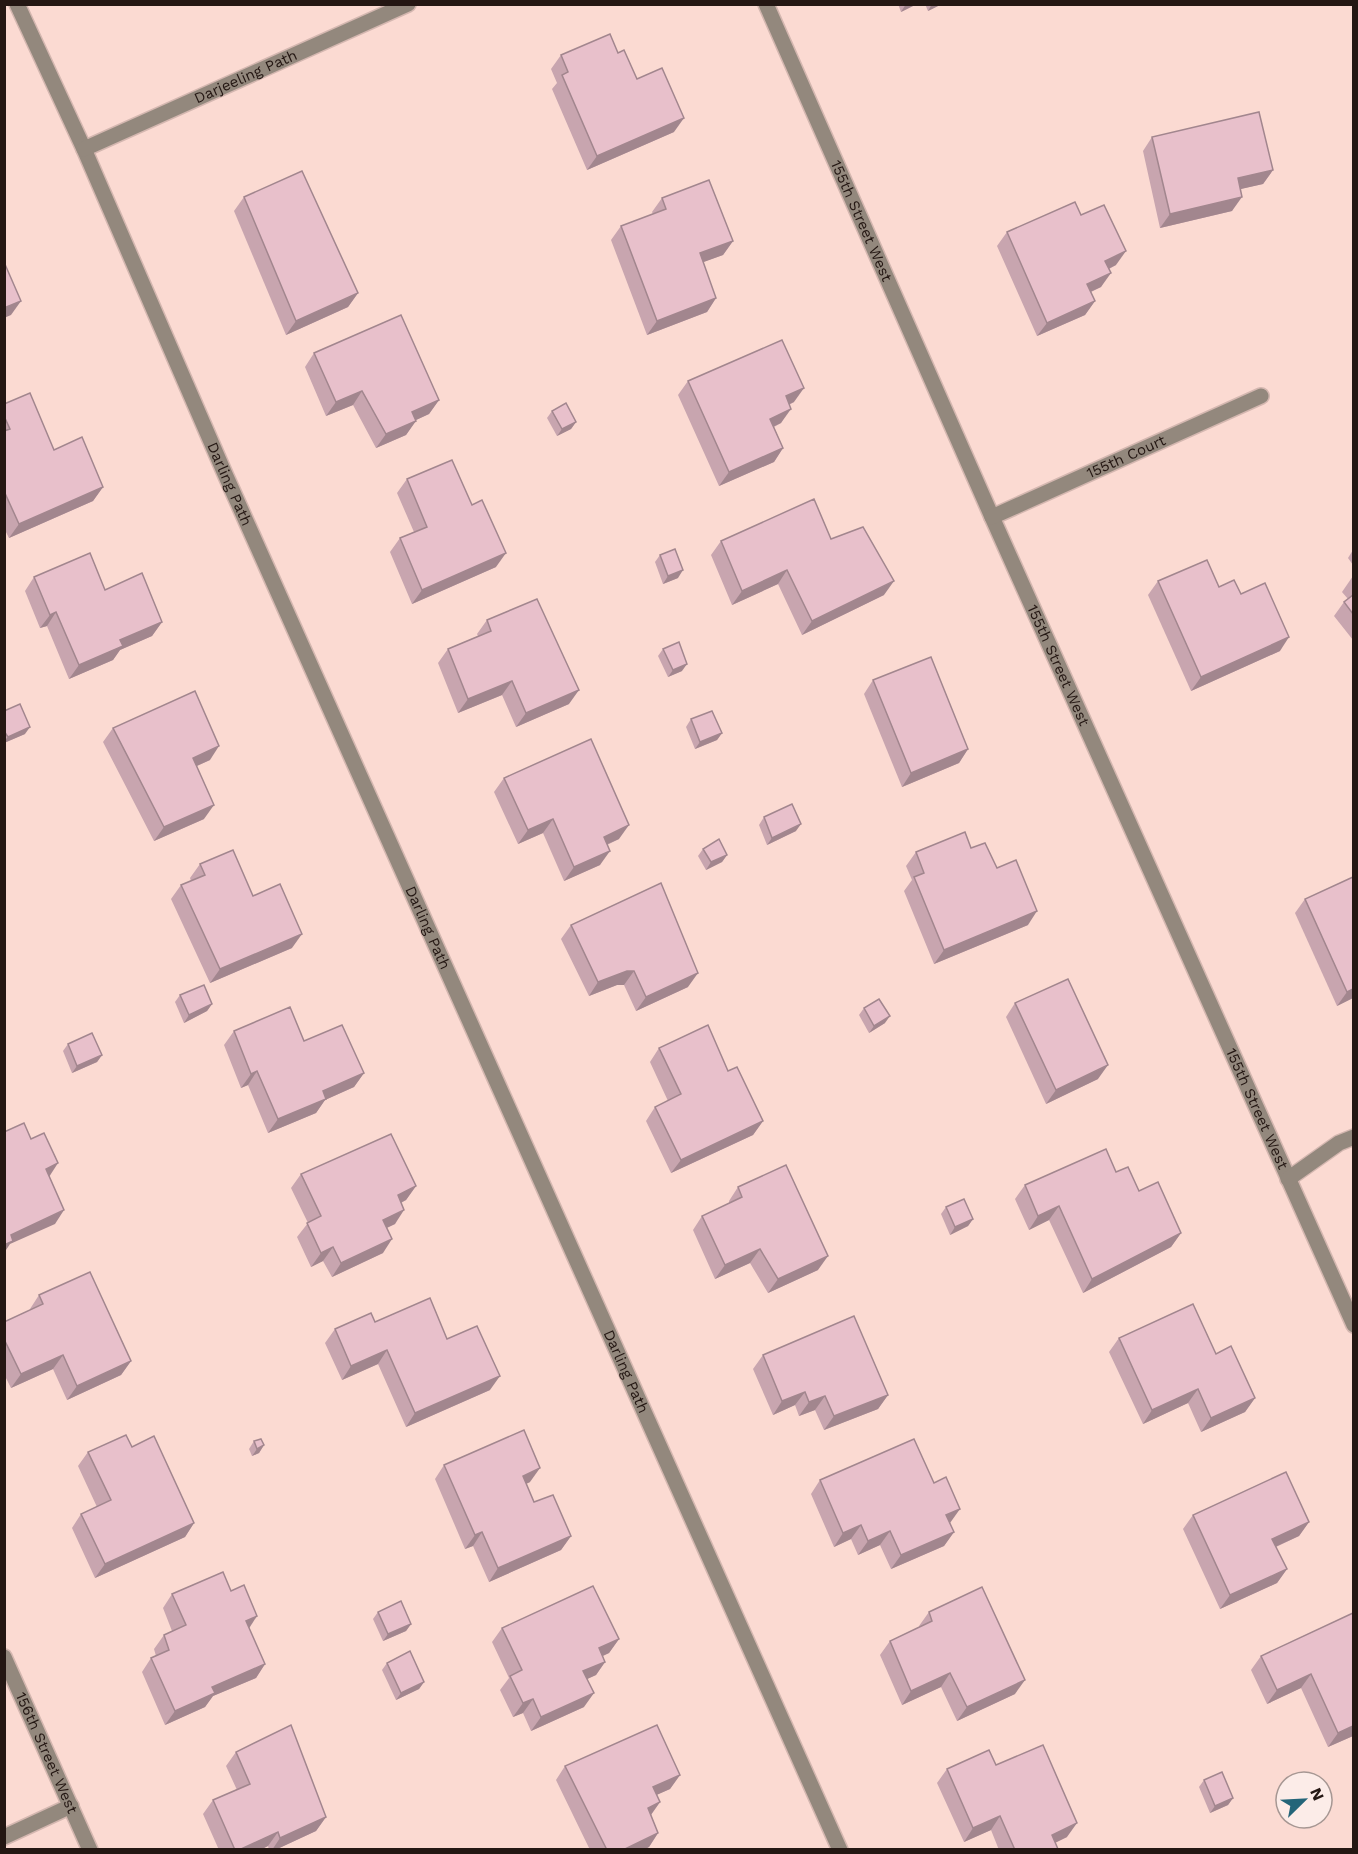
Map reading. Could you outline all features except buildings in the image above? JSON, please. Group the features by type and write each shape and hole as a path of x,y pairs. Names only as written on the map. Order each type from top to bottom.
{"street":[{"name":"Darling Path","path":"17,4 84,149 225,474 840,1850"},
{"name":"Darjeeling Path","path":"84,149 408,4"},
{"name":"155th Street West","path":"766,4 1353,1325"},
{"name":"155th Court","path":"992,517 1261,396"},
{"path":"1288,1179 1339,1143 1353,1137"},
{"name":"156th Street West","path":"4,1657 90,1850"},
{"path":"4,1837 71,1806"}]}
